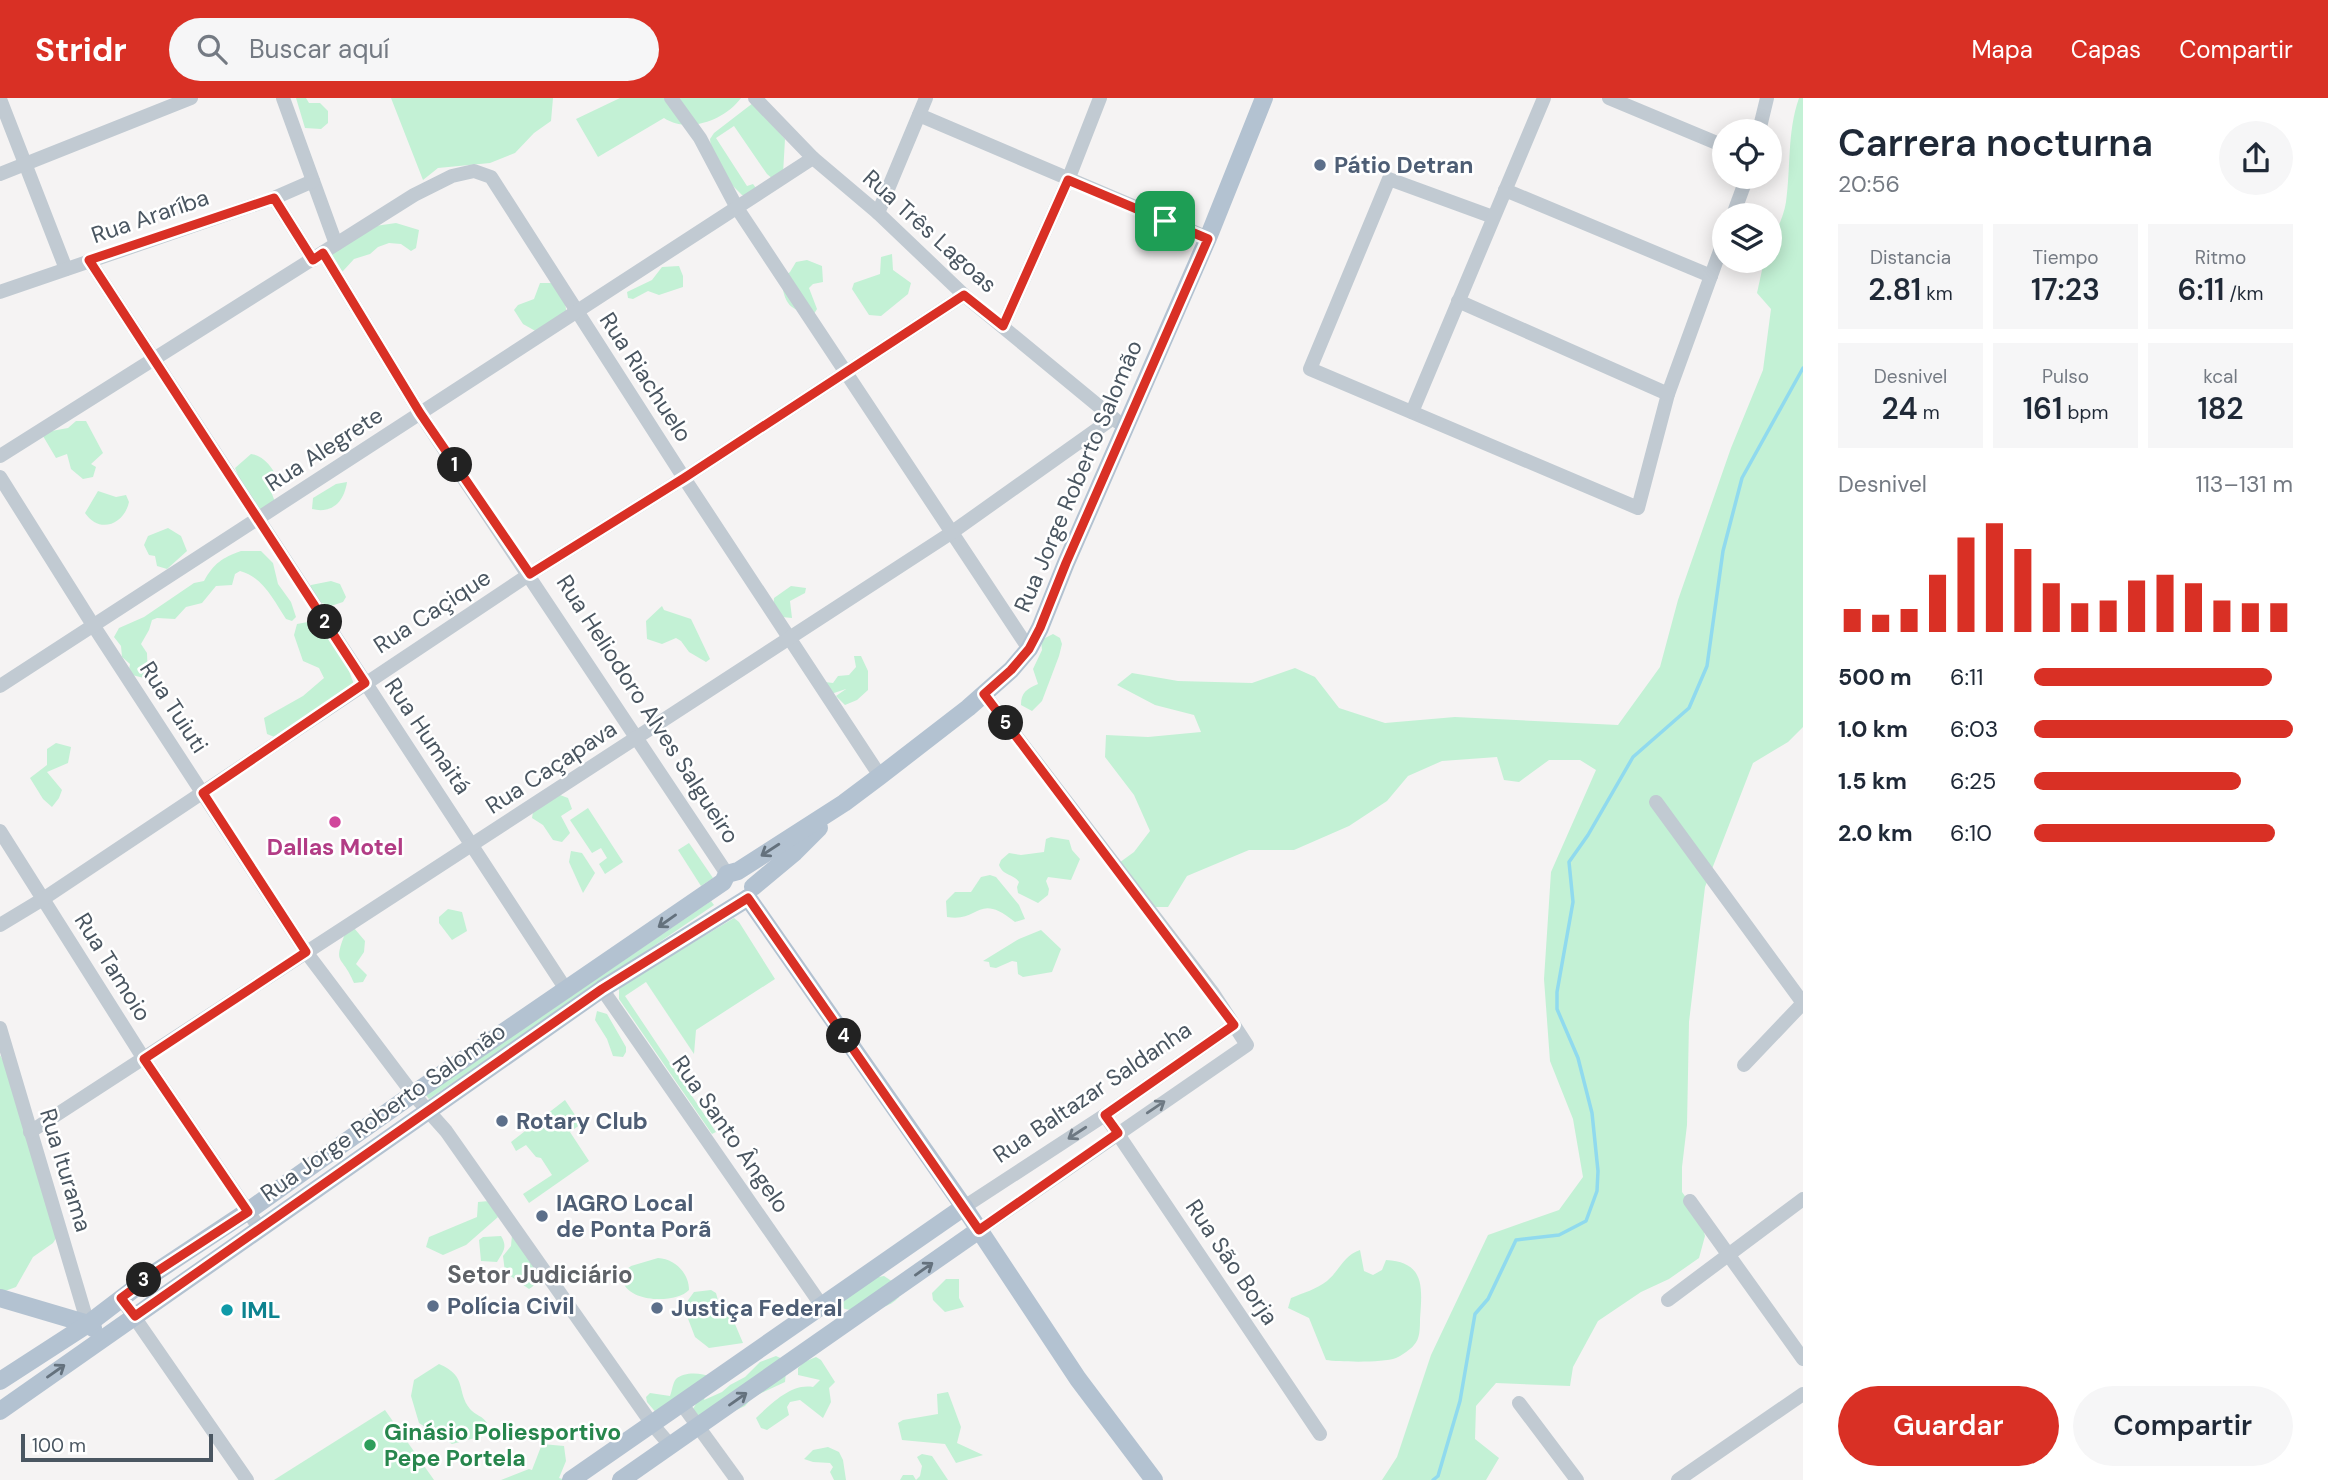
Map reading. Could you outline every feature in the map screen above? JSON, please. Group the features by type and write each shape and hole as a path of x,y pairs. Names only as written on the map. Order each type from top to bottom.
{"main road":[{"name":"Rua Jorge Roberto Salomão","path":"0,1381 88,1324 156,1272 248,1212 413,1094 567,991 729,876 844,803 1011,670 1029,649 1040,628 1119,422 1208,239 1264,98"},
{"name":"Rua Jorge Roberto Salomão","path":"0,1411 602,989 747,895 844,803"},
{"path":"747,895 728,899 724,894 729,876 748,875 747,895 1148,1478"},
{"name":"Rua Baltazar Saldanha","path":"571,1480 964,1207"},
{"name":"Rua Baltazar Saldanha","path":"621,1480 979,1230"},
{"path":"0,1298 88,1324 105,1336"}],"street":[{"path":"0,174 191,98"},
{"path":"0,456 324,252 313,181 283,98"},
{"path":"671,98 701,138 737,208 1029,649"},
{"name":"Rua Três Lagoas","path":"755,98 813,158 878,213 964,295 1119,422"},
{"path":"878,213 926,98"},
{"path":"1003,326 1068,180 1100,98"},
{"path":"1412,412 1544,98"},
{"path":"1609,98 1712,141"},
{"path":"1762,119 1767,98"},
{"path":"0,99 66,269"},
{"path":"919,115 1208,239"},
{"name":"Rua Alegrete","path":"0,686 813,158"},
{"name":"Rua Riachuelo","path":"324,252 414,195 452,176 474,171 491,177 576,312 880,776"},
{"path":"1493,217 1389,179 1310,369 1638,508 1668,394 1712,273"},
{"name":"Rua Araríba","path":"0,292 274,198 313,181"},
{"path":"1505,190 1711,276"},
{"name":"Rua Heliodoro Alves Salgueiro","path":"274,198 324,252 420,413 530,574 729,876"},
{"name":"Rua Humaitá","path":"89,260 567,991"},
{"name":"Rua Caçique","path":"0,925 530,574 684,478 964,295"},
{"path":"1458,301 1668,394"},
{"name":"Rua Caçapava","path":"30,1132 1119,422"},
{"name":"Rua Tuiuti","path":"0,477 306,952 413,1094 446,1131 670,1445"},
{"path":"984,694 1234,1025"},
{"path":"1656,802 1803,1003 1744,1065"},
{"name":"Rua Tamoio","path":"0,831 144,1059 260,1229"},
{"name":"Rua Santo Ângelo","path":"602,989 822,1306"},
{"name":"Rua Baltazar Saldanha","path":"964,1207 1105,1115 1234,1025 1247,1045 979,1230"},
{"name":"Rua Iturama","path":"0,1028 88,1324"},
{"name":"Rua São Borja","path":"1105,1115 1320,1434"},
{"path":"1668,1300 1803,1199"},
{"path":"1690,1201 1803,1359"},
{"path":"121,1298 247,1480"},
{"path":"1678,1480 1803,1394"},
{"path":"681,1403 737,1480"},
{"path":"1520,1403 1574,1479"}],"green space":[{"path":"296,98 306,98 309,103 320,103 328,111 328,123 321,129 305,128"},
{"path":"391,98 553,98 551,121 534,133 515,153 490,163 438,168 423,180"},
{"path":"620,98 741,98 726,113 695,125 674,123 664,118 598,157 576,119"},
{"path":"1799,98 1803,98 1803,727 1788,742 1753,763 1705,887 1689,1022 1687,1125 1682,1167 1682,1192 1700,1217 1705,1236 1699,1258 1598,1321 1573,1367 1570,1386 1496,1383 1476,1406 1475,1439 1499,1458 1486,1480 1382,1480 1397,1457 1431,1355 1488,1235 1559,1210 1583,1177 1573,1119 1550,1061 1544,979 1551,872 1596,770 1580,760 1549,760 1519,782 1504,780 1497,757 1442,761 1408,776 1387,801 1349,826 1294,850 1249,850 1187,876 1168,907 1149,907 1112,868 1134,852 1150,831 1134,795 1105,757 1106,735 1148,737 1201,732 1194,715 1155,705 1117,685 1132,673 1178,681 1252,683 1295,668 1315,677 1339,708 1385,723 1455,717 1618,725 1660,667 1678,600 1731,448 1763,370 1771,309 1757,293 1761,273 1782,273 1782,215 1788,189 1795,111"},
{"path":"753,103 785,139 783,174 774,180 767,174 734,126 716,138 747,186 753,184 756,188 752,197 742,195 732,185 711,147 710,139"},
{"path":"396,223 419,230 416,248 411,251 401,244 389,243 370,254 354,259 343,271 337,270 331,251 361,228"},
{"path":"892,254 893,270 911,283 908,294 881,316 869,315 852,289 854,283 880,274 881,257"},
{"path":"807,260 822,266 823,282 813,284 809,288 817,309 814,314 793,308 789,304 781,279 790,272 796,262"},
{"path":"679,266 683,287 659,295 648,291 633,299 628,298 627,292 652,280 662,267"},
{"path":"540,283 551,283 564,294 567,317 539,333 523,324 514,310 518,305 534,299"},
{"path":"76,421 86,421 103,453 91,464 96,467 93,477 83,479 71,469 67,454 56,458 43,436 46,432 68,428"},
{"path":"251,454 267,463 277,478 269,486 275,502 254,515 235,468"},
{"path":"347,482 336,505 325,510 312,509 313,498 336,484"},
{"path":"98,491 116,497 126,495 129,502 117,521 104,525 91,520 85,513"},
{"path":"168,528 181,536 187,551 167,569 157,566 155,556 149,555 144,545 148,536"},
{"path":"241,551 261,551 273,563 278,584 291,602 296,617 292,621 286,619 261,584 240,571 235,574 232,585 216,586 202,603 186,607 175,619 152,620 141,644 147,653 148,679 132,675 130,664 122,657 121,646 114,637 119,628 144,617 194,583 204,581 219,562"},
{"path":"331,581 340,584 346,597 343,602 331,606 313,600 309,587"},
{"path":"791,586 806,588 805,593 790,601 792,618 782,617 773,609 774,598"},
{"path":"662,606 664,610 691,619 710,659 706,662 689,652 676,638 662,644 647,639 646,621"},
{"path":"313,621 337,646 354,684 318,714 277,738 267,734 264,718 303,696 324,678 319,668 303,661 294,635 297,624"},
{"path":"1053,634 1060,638 1062,644 1059,656 1042,701 1032,711 1021,705 1022,697 1028,689 1038,684 1033,669 1042,650 1041,640"},
{"path":"854,656 861,656 868,671 868,690 857,700 845,705 836,696 846,689 831,694 825,682 833,683 838,676 849,675 856,667"},
{"path":"56,743 71,747 68,763 47,772 62,790 52,807 43,799 30,778 47,765 47,749"},
{"path":"560,795 568,798 572,809 561,816 570,833 562,842 553,840 543,825 532,818 533,812"},
{"path":"588,808 623,862 605,874 599,864 607,858 601,848 592,853 570,820"},
{"path":"1051,837 1069,840 1072,850 1080,859 1071,880 1048,877 1048,895 1038,903 1018,893 1019,882 999,865 1009,853 1021,855 1044,852 1046,839"},
{"path":"689,843 713,878 701,886 678,850"},
{"path":"571,851 582,853 595,873 583,893 569,862"},
{"path":"981,877 996,877 1019,905 1025,919 1015,922 1003,913 985,908 958,918 947,917 946,901 955,892 971,892"},
{"path":"711,901 714,905 429,1099 426,1095"},
{"path":"448,909 462,912 467,931 452,940 439,923 439,917"},
{"path":"734,918 775,979 696,1030 694,1054 646,982 625,996 716,1132 712,1134 619,999 619,987"},
{"path":"354,928 365,941 364,952 356,964 367,975 363,982 354,983 339,955 346,931"},
{"path":"1041,930 1061,949 1052,972 1023,977 1018,974 1017,962 1012,961 996,968 983,961 1019,939"},
{"path":"597,1011 607,1014 626,1047 623,1057 613,1056 607,1039 595,1020"},
{"path":"0,1055 6,1066 60,1232 53,1243 33,1257 16,1287 5,1291 0,1290"},
{"path":"565,1100 581,1124 570,1132 589,1161 529,1203 523,1194 552,1175 541,1158 536,1157 526,1145 516,1151 511,1142"},
{"path":"489,1201 498,1217 466,1245 443,1255 426,1247 429,1237 477,1217 478,1202"},
{"path":"512,1235 540,1265 537,1282 529,1289 505,1272 503,1256 511,1246"},
{"path":"501,1236 504,1246 497,1262 481,1261 479,1240 483,1237"},
{"path":"1360,1250 1364,1271 1373,1275 1382,1270 1386,1260 1399,1262 1415,1272 1421,1288 1419,1337 1408,1350 1390,1360 1326,1360 1309,1318 1288,1308 1291,1298 1323,1284 1350,1255"},
{"path":"658,1258 670,1261 680,1268 687,1278 689,1290 675,1297 655,1299 636,1295 629,1290 623,1283 622,1273 631,1266"},
{"path":"884,1276 893,1282 899,1297 894,1302 872,1310 842,1308 840,1298 862,1280"},
{"path":"946,1279 959,1279 959,1298 964,1307 945,1312 933,1300 932,1293"},
{"path":"711,1290 716,1293 719,1304 732,1317 743,1343 709,1348 695,1337 687,1316 681,1315 681,1310 694,1292"},
{"path":"776,1356 787,1361 785,1382 753,1397 745,1406 706,1424 691,1412 696,1404 682,1413 658,1415 647,1402 646,1397 650,1393 670,1396 676,1379 694,1374 711,1377 704,1400 745,1377 760,1362"},
{"path":"816,1357 821,1360 835,1382 829,1388 831,1402 823,1418 800,1400 790,1402 787,1407 789,1415 767,1430 761,1428 756,1418 775,1401 797,1388 813,1387 820,1380 798,1375 798,1368 804,1362"},
{"path":"439,1364 454,1374 470,1409 487,1423 479,1437 452,1444 419,1423 411,1396 414,1380"},
{"path":"948,1392 961,1427 957,1443 983,1455 956,1463 945,1444 902,1440 898,1423 938,1414 937,1394"},
{"name":"Ginásio Poliesportivo Pepe Portela","path":"385,1410 434,1480 274,1480"},
{"path":"542,1444 564,1446 566,1461 559,1478 566,1480 501,1480 532,1470"},
{"path":"828,1447 839,1452 846,1480 834,1480 830,1463 804,1459 813,1450"},
{"path":"922,1454 932,1456 948,1480 916,1480 920,1476 922,1466 917,1457"},
{"path":"903,1475 913,1475 916,1480 900,1480"}],"waterway":[{"path":"1433,1480 1438,1476 1460,1401 1475,1314 1488,1299 1516,1240 1559,1235 1586,1221 1597,1191 1598,1171 1592,1113 1578,1058 1557,1009 1557,992 1573,902 1569,862 1588,835 1633,757 1689,708 1707,666 1723,551 1742,478 1803,368"}],"place":[{"name":"Pátio Detran","path":"1320,165"},
{"name":"Dallas Motel","path":"335,822"},
{"name":"Rotary Club","path":"502,1121"},
{"name":"IAGRO Local de Ponta Porã","path":"542,1216"},
{"name":"Polícia Civil","path":"433,1306"},
{"name":"Justiça Federal","path":"657,1308"},
{"name":"IML","path":"227,1310"},
{"name":"Ginásio Poliesportivo Pepe Portela","path":"370,1445"}],"district":[{"name":"Setor Judiciário","path":"540,1274"}],"route":[{"path":"1068,180 1165,221 1208,239 1040,628 1029,649 1011,670 984,694 1213,993 1234,1025 1105,1115 1118,1133 979,1230 748,898 602,989 135,1316 121,1298 248,1212 144,1059 306,952 203,793 365,683 89,260 274,198 313,260 323,253 420,413 530,574 684,478 964,295 1003,326 1068,180"}]}
